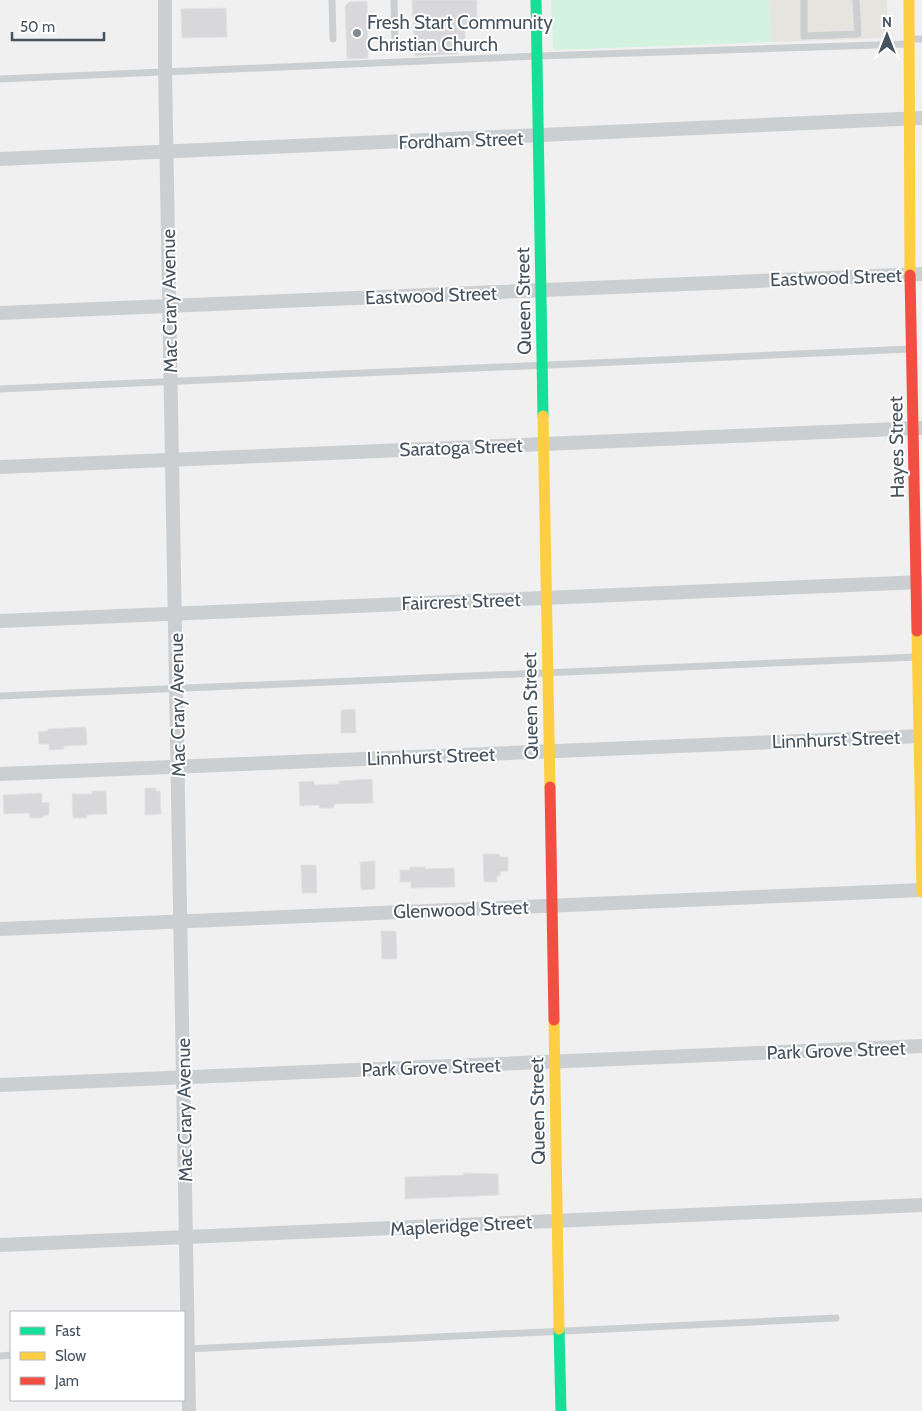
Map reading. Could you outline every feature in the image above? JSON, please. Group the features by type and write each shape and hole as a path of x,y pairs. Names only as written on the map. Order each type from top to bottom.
{"street":[{"name":"Mac Crary Avenue","path":"165,0 166,152 186,1237 186,1349 189,1411"},
{"name":"Queen Street","path":"536,0 561,1411"},
{"name":"Hayes Street","path":"909,0 908,41 916,118 916,274 912,349 917,428 919,582 917,657 922,891"},
{"name":"Fordham Street","path":"0,159 916,118"},
{"name":"Eastwood Street","path":"0,313 916,274"},
{"name":"Saratoga Street","path":"0,467 917,428"},
{"name":"Faircrest Street","path":"0,621 919,582"},
{"name":"Linnhurst Street","path":"0,774 920,736"},
{"name":"Glenwood Street","path":"0,928 922,891"},
{"name":"Park Grove Street","path":"0,1085 922,1046"},
{"name":"Mapleridge Street","path":"0,1245 922,1205"}],"lane":[{"path":"332,0 333,39"},
{"path":"394,0 395,46"},
{"path":"804,0 804,36 858,34 856,0"},
{"path":"0,79 908,41 922,38"},
{"path":"0,389 912,349"},
{"path":"0,696 917,657"},
{"path":"186,1349 836,1318"}],"shaded area":[{"path":"769,0 887,0 888,38 771,42"}],"green space":[{"path":"551,0 769,0 771,42 553,50"}],"building":[{"path":"412,0 477,0 477,24 465,24 465,41 457,41 458,54 415,56"},
{"name":"Fresh Start Community Christian Church","path":"367,1 368,58 347,59 345,6 349,2"},
{"path":"226,8 227,37 182,38 181,9"},
{"path":"355,709 356,733 341,733 341,710"},
{"path":"86,727 87,745 64,746 64,749 49,750 49,744 39,744 38,732 48,731 48,729"},
{"path":"372,779 373,803 334,804 334,808 319,808 319,805 300,806 299,782 314,781 314,785 339,784 339,781"},
{"path":"145,788 156,788 156,791 160,791 161,814 145,815"},
{"path":"92,791 106,791 107,814 87,815 87,818 73,818 72,794 92,794"},
{"path":"42,793 42,803 49,802 49,815 43,816 43,818 30,818 29,813 4,814 3,795"},
{"path":"483,854 499,854 500,857 508,857 508,871 500,872 500,876 497,876 497,882 484,882"},
{"path":"375,861 375,889 361,890 360,862"},
{"path":"301,865 316,865 317,893 302,893"},
{"path":"410,867 425,867 425,869 454,868 455,887 411,888 411,882 400,882 400,870 410,870"},
{"path":"381,931 396,931 397,959 382,959"},
{"path":"463,1173 498,1174 499,1195 405,1199 405,1177 464,1175"}],"traffic: fast":[{"path":"536,0 543,416"},
{"path":"559,1329 561,1411"}],"traffic: slow":[{"path":"909,0 910,275"},
{"path":"543,416 550,787"},
{"path":"917,631 922,892"},
{"path":"554,1020 559,1329"}],"traffic: jam":[{"path":"910,275 917,631"},
{"path":"550,787 554,1020"}],"place":[{"name":"Fresh Start Community Christian Church","path":"357,33"}]}
